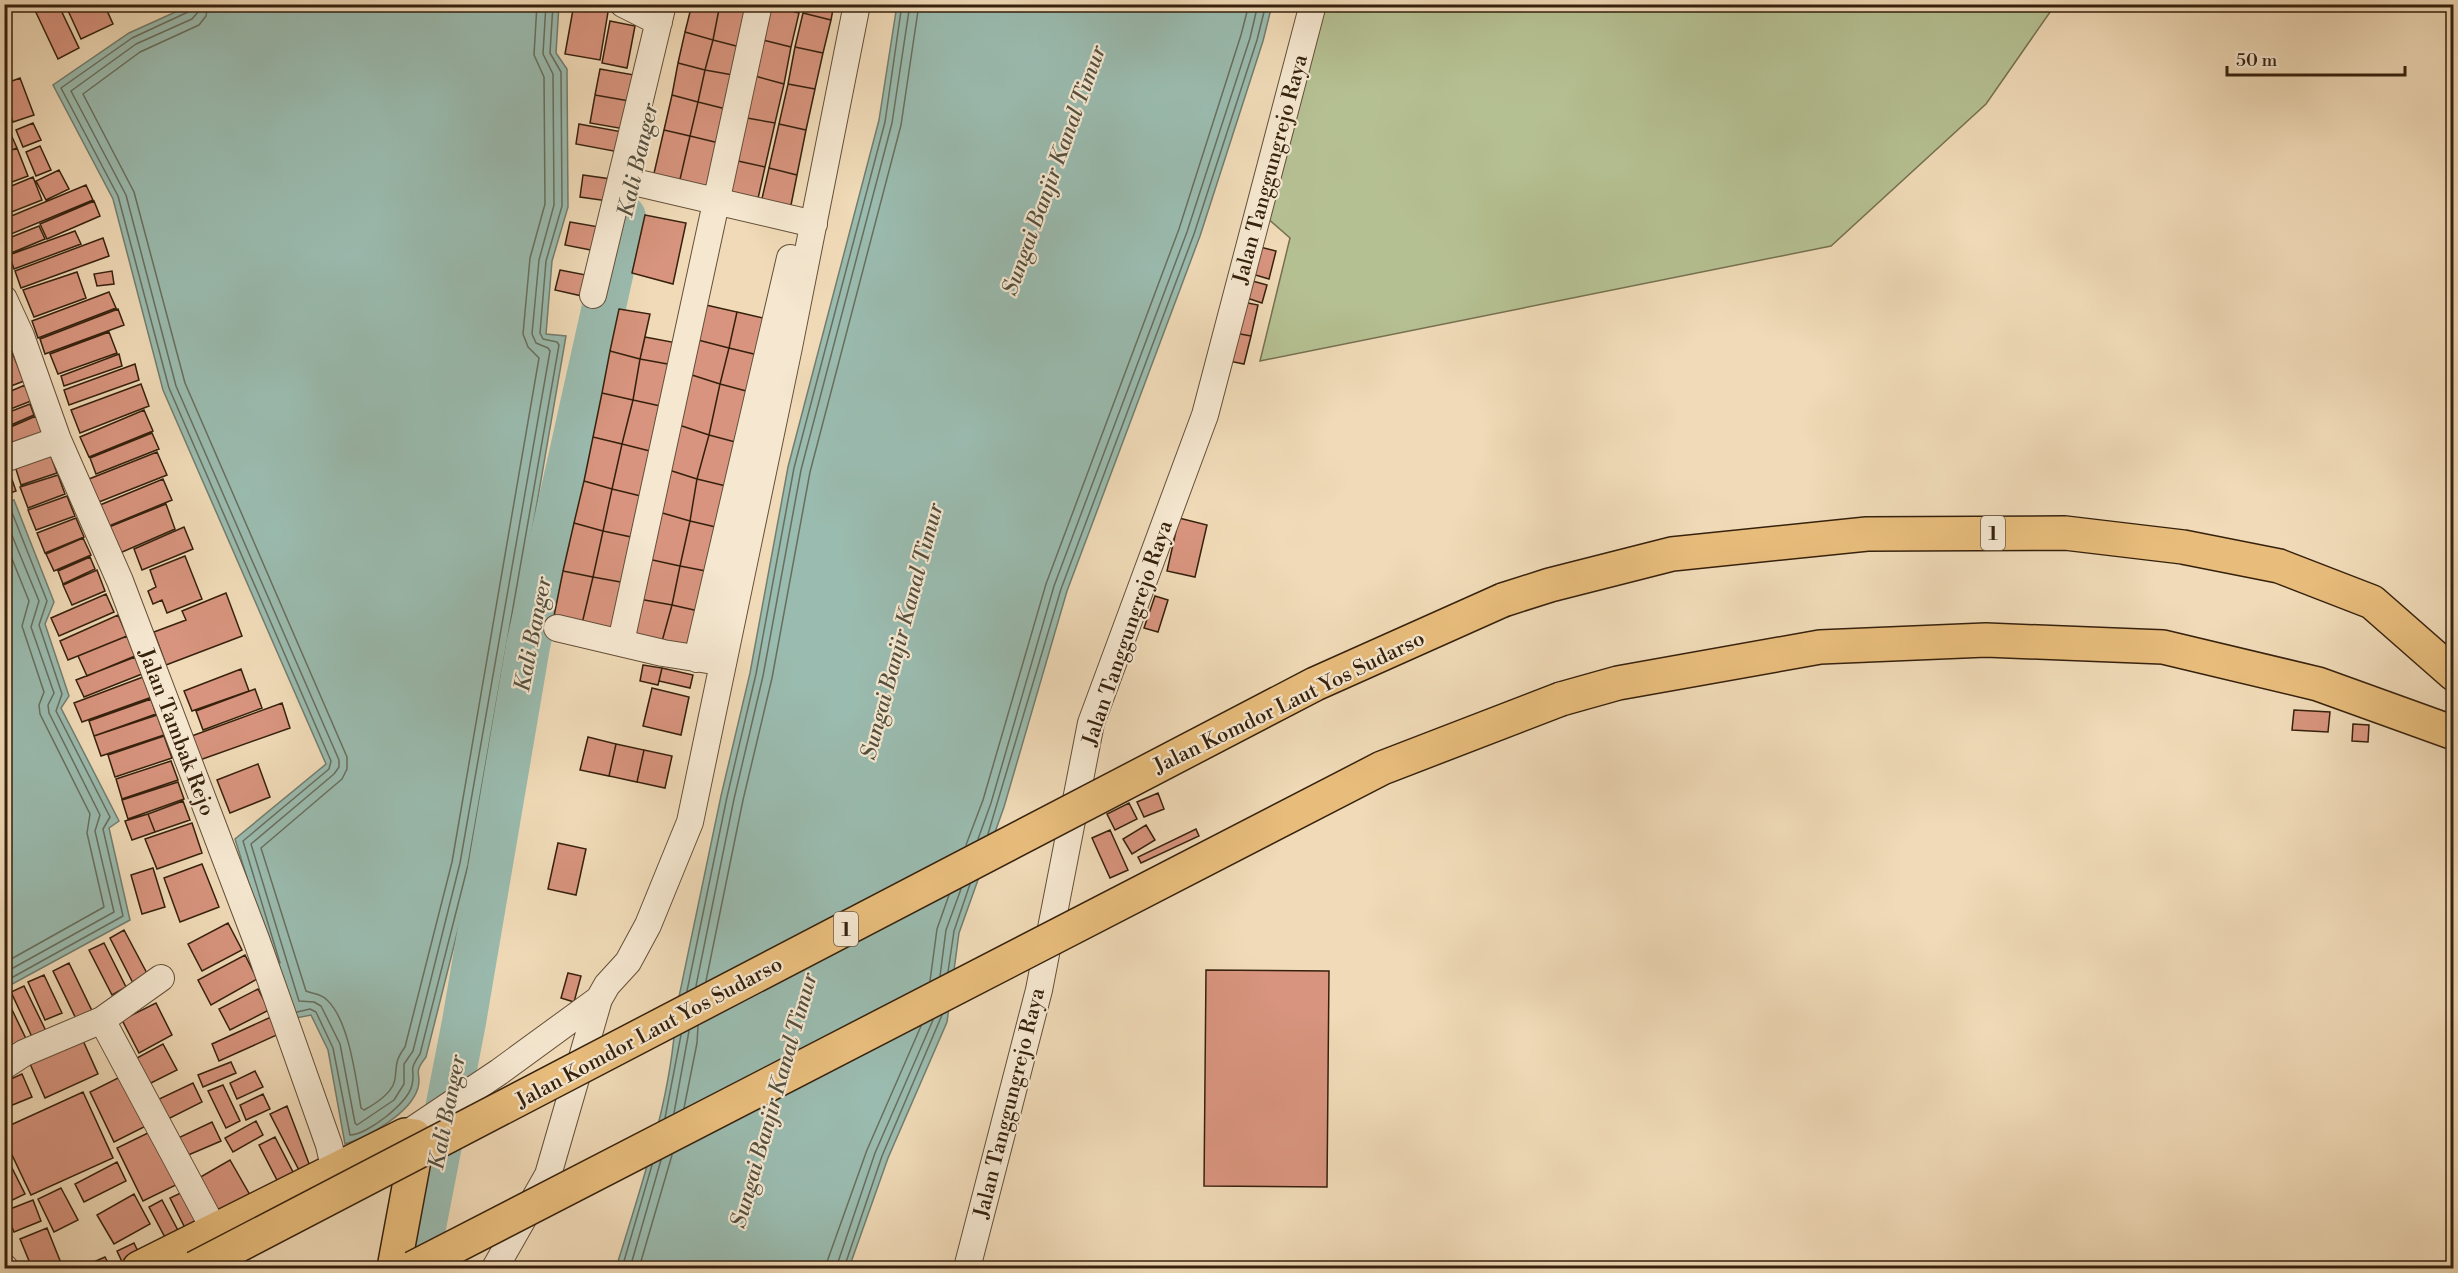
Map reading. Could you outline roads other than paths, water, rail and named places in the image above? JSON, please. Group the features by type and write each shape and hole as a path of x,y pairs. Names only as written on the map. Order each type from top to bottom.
{"highway":[{"name":"Jalan Komdor Laut Yos Sudarso","path":"199,1253 1315,684 1503,600 1550,585 1672,554 1867,534 2065,533 2183,547 2279,566 2373,602 2454,674"},
{"path":"413,1269 1383,768 1561,699 1618,683 1820,647 1986,640 2163,647 2318,684 2454,733"},
{"path":"139,1269 199,1253 334,1171 405,1135 414,1136 417,1144 394,1269"}],"street":[{"path":"593,295 661,13 623,4"},
{"path":"621,642 759,4"},
{"path":"495,1269 548,1175 599,999 607,984 628,962 648,925 690,822 723,663 806,223 841,4"},
{"path":"697,659 806,223 857,4"},
{"name":"Jalan Tanggungrejo Raya","path":"967,1269 1039,990 1091,723 1205,415 1313,4"},
{"path":"621,179 806,223"},
{"name":"Jalan Tambak Rejo","path":"4,299 21,336 58,440 125,592 256,939 328,1145 334,1171"},
{"path":"4,459 58,440"},
{"path":"557,628 663,653 723,663"},
{"path":"4,1066 24,1053 102,1020 161,978"},
{"path":"405,1135 499,1072 599,999"},
{"path":"102,1020 122,1053 199,1253"}],"water":[{"path":"191,5 559,5 556,53 567,69 568,207 552,261 546,334 566,336 474,866 426,1057 418,1070 419,1083 414,1098 388,1123 345,1144 328,1050 311,1015 291,1019 235,839 326,764 163,390 113,199 53,85 129,33"},
{"name":"Sungai Banjir Kanal Timur","path":"897,5 1272,5 1263,41 1200,236 1067,591 1004,807 959,933 947,1022 888,1158 849,1268 616,1268 662,1109 676,1011 721,796 750,673 788,467 879,120"},
{"path":"14,500 54,602 45,624 69,696 61,708 119,821 109,828 130,920 5,988 4,503"}],"waterway":[{"name":"Kali Banger","path":"416,1268 464,1022 528,646 624,217"}]}
